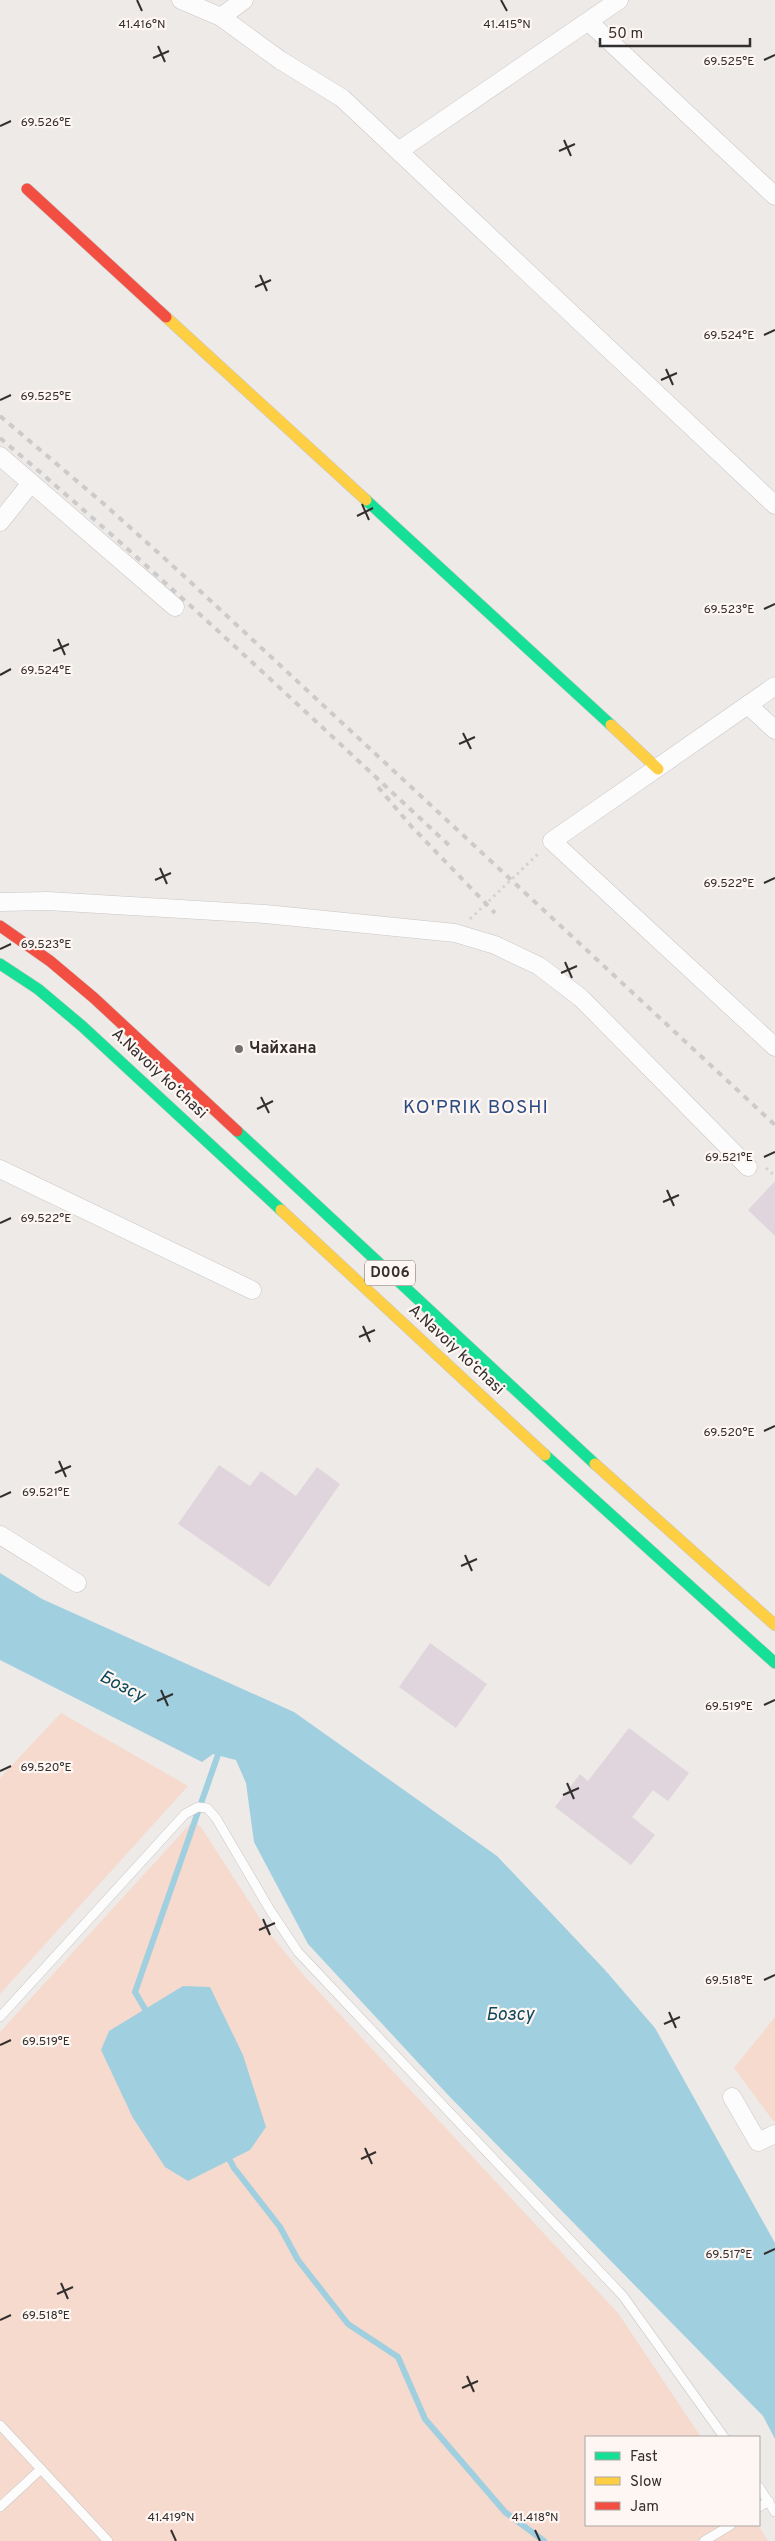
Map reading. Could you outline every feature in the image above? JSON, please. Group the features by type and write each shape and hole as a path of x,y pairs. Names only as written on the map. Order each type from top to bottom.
{"main road":[{"path":"27,189 658,769"},
{"path":"0,913 50,961"},
{"name":"D006","path":"0,926 50,961 94,998 646,1511 775,1625"},
{"name":"A.Navoiy ko‘chasi","path":"3,960 82,1026 624,1528 774,1662"}],"street":[{"path":"181,0 221,17 280,60 342,98 400,150 775,505"},
{"path":"221,17 244,0"},
{"path":"400,150 619,0"},
{"path":"589,22 775,196"},
{"path":"0,456 175,607"},
{"path":"0,522 31,483"},
{"path":"775,686 552,841 775,1047"},
{"path":"748,705 775,730"},
{"path":"0,902 48,901 265,914 455,933 516,953 561,982 610,1026 748,1167"},
{"path":"0,1169 252,1290"},
{"path":"0,1535 77,1583"},
{"path":"732,2097 758,2142 775,2134"}],"lane":[{"path":"0,2016 186,1814 198,1808 207,1808 216,1818 270,1910 298,1952 623,2296 723,2436"},
{"path":"0,2425 108,2541"},
{"path":"0,2507 41,2469"},
{"path":"760,2488 775,2512"},
{"path":"760,2506 769,2501"},
{"path":"704,2541 728,2526"}],"path":[{"path":"455,933 552,841"}],"shaded area":[{"path":"61,1713 188,1786 0,1994 0,1778"},
{"path":"195,1823 201,1827 270,1934 306,1978 618,2313 700,2436 585,2436 585,2526 759,2526 768,2541 0,2541 0,2032 189,1825"},
{"path":"775,2017 775,2121 774,2122 734,2068"}],"water":[{"name":"Бозсу","path":"0,1573 42,1599 294,1712 497,1856 605,1970 655,2028 775,2243 775,2439 763,2416 450,2097 308,1944 254,1842 246,1783 236,1760 213,1754 202,1762 0,1660"},
{"path":"183,1986 210,1987 243,2055 266,2127 250,2150 188,2181 165,2167 133,2118 101,2050 109,2031"}],"building":[{"path":"775,1181 775,1236 748,1210"},
{"path":"219,1465 250,1486 261,1471 296,1496 317,1467 340,1484 269,1587 178,1524"},
{"path":"430,1643 487,1684 456,1728 399,1687"},
{"path":"629,1728 689,1773 668,1801 653,1790 632,1817 655,1835 631,1865 555,1807 580,1774 588,1781"}],"waterway":[{"path":"149,2016 135,1992 220,1749"},
{"path":"226,2153 234,2168 280,2227 298,2260 348,2324 398,2357 425,2419 505,2512 544,2541"}],"railway":[{"path":"0,416 104,504 184,576 775,1125"},
{"path":"0,438 172,589 451,847"},
{"path":"378,787 411,826 495,913"}],"traffic: fast":[{"path":"366,500 611,725"},
{"path":"0,964 38,989 82,1026 281,1210"},
{"path":"237,1131 595,1464"},
{"path":"545,1455 775,1663"}],"traffic: slow":[{"path":"166,317 366,500"},
{"path":"611,725 658,769"},
{"path":"281,1210 545,1455"},
{"path":"595,1464 775,1625"}],"traffic: jam":[{"path":"27,189 166,317"},
{"path":"0,926 50,961 94,998 237,1131"}],"place":[{"name":"Чайхана","path":"239,1049"}],"district":[{"name":"KO'PRIK BOSHI","path":"476,1108"}]}
